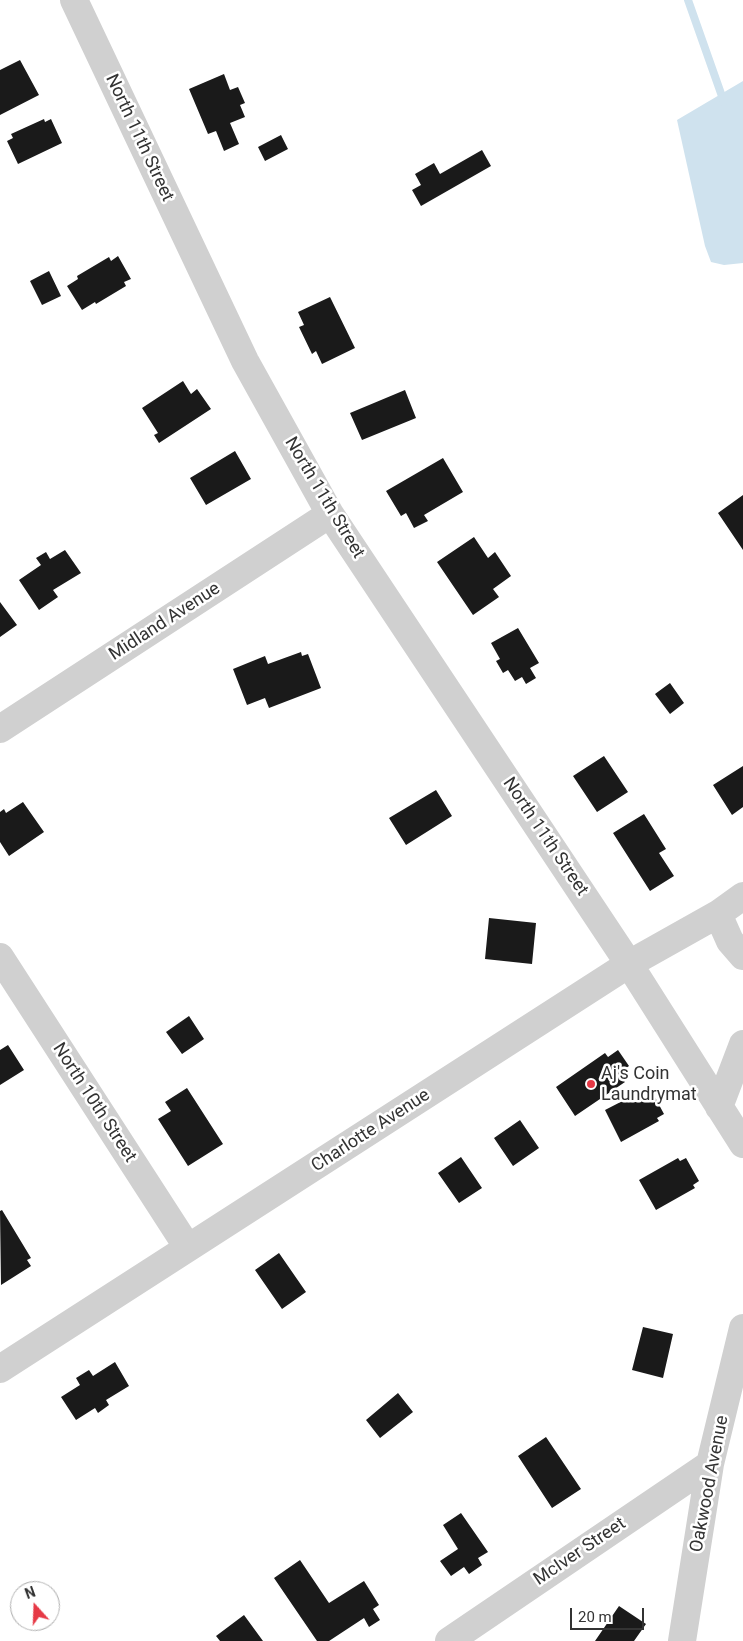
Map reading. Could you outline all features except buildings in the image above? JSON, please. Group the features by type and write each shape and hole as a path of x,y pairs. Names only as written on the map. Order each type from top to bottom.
{"street":[{"name":"North 11th Street","path":"74,0 244,361 330,514 630,964"},
{"name":"Midland Avenue","path":"0,729 330,514"},
{"name":"Charlotte Avenue","path":"0,1369 630,964 730,915 743,896"},
{"path":"730,915 730,941 743,956"},
{"name":"North 10th Street","path":"0,957 188,1248"},
{"path":"630,964 743,1144"},
{"path":"719,1107 743,1044"},
{"name":"Oakwood Avenue","path":"682,1641 710,1464 743,1328"},
{"name":"McIver Street","path":"449,1641 710,1464"}],"water":[{"path":"743,81 743,263 724,265 711,262 705,246 677,120"}],"waterway":[{"path":"688,0 724,102"}],"place":[{"name":"Aj's Coin Laundrymat","path":"591,1084"}]}
